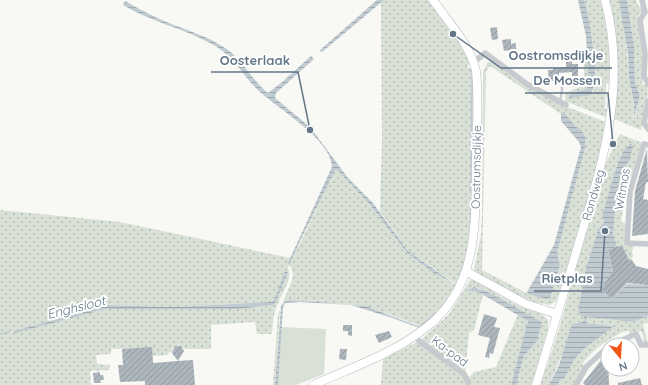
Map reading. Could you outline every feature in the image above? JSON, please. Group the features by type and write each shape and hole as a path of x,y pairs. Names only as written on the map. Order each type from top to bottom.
{"street":[{"name":"Oostrumsdijkje","path":"313,385 386,352 415,336 430,325 445,310 459,289 467,272 473,249 475,224 477,78 474,62 464,43 433,0"},
{"name":"Rondweg","path":"536,385 595,188 610,125 614,90 613,53 604,0"},
{"path":"642,0 645,12 640,20 645,54 644,77 648,83"},
{"path":"474,62 485,53 527,84 566,105"},
{"path":"648,102 644,123 648,129"},
{"name":"Witmos","path":"648,145 644,144 630,192 627,243 648,244"},
{"path":"467,272 526,304 557,314"},
{"path":"629,337 636,334 637,337"},
{"name":"Ka-pad","path":"415,336 419,341 464,374 468,385"},
{"path":"576,385 587,366 600,354"}],"lane":[{"path":"560,101 562,77"}],"shaded area":[{"path":"377,0 384,0 322,52 319,51"},
{"path":"384,0 428,0 457,38 472,64 468,65 467,68 473,68 473,196 470,198 472,199 473,226 460,281 442,309 438,309 429,323 405,337 421,326 366,306 291,300 283,302 292,280 293,274 290,265 288,267 289,277 288,282 275,312 272,334 257,334 255,322 211,325 211,349 185,349 178,345 173,348 172,352 168,353 168,355 152,356 151,348 111,349 111,354 96,355 97,364 110,365 109,370 90,371 91,385 0,385 0,210 120,222 290,258 288,263 290,264 336,169 370,205 407,253 453,284 455,283 408,251 380,211 382,141 381,2","holes":["285,271 288,272 276,302 273,305 240,309 105,309 14,331 108,305 174,307 271,302 274,300"]},
{"path":"578,0 584,0 589,20 595,65 595,78 590,95 569,98 569,95 589,86 586,36"},
{"path":"584,0 601,0 607,31 610,62 609,83 606,84 605,109 608,110 608,118 565,101 566,93 584,85 584,49 588,49 589,86 569,95 593,93 594,89 593,43"},
{"path":"608,0 619,0 627,48 634,112 633,117 635,117 640,95 635,83 634,46 627,0 636,0 639,7 642,7 643,11 638,15 642,49 642,84 648,85 647,102 641,130 614,119"},
{"path":"619,0 627,0 634,46 635,83 640,95 634,118 634,104 629,78 628,54"},
{"path":"125,1 158,18 221,45 239,60 257,83 268,93 311,56 314,59 276,93 275,98 310,127 348,178 373,203 408,251 455,284 434,273 407,253 370,205 336,169 290,264 288,263 332,167 330,157 314,136 259,91 233,61 220,49 201,38 134,11 123,5"},
{"path":"491,61 522,83 560,104 608,123 592,191 578,235 556,301 550,305 527,301 478,274 474,269 481,235 483,72 487,63","holes":["490,66 561,114 565,113 571,122 581,129 585,148 557,253 560,265 556,281 528,294 482,270 486,71"]},
{"path":"564,112 576,127 581,129 585,137 585,148 557,253 560,265 550,298 546,299 528,294 527,292 554,245 581,147 579,142 561,121 561,114"},
{"path":"620,134 642,143 631,178 627,178 621,222 625,223 625,246 634,246 632,251 633,257 629,260 622,245 617,247 613,231 613,210 616,188 618,179 629,156 628,144 617,165 602,215 604,222 598,230 585,272 578,310 581,316 584,316 583,323 576,322 549,385 540,385 558,333 586,226 602,174"},
{"path":"631,143 633,147 629,161 621,173 616,196 613,233 617,247 608,250 613,272 601,289 612,299 627,284 648,285 648,316 633,322 587,317 586,323 611,326 612,328 585,348 574,360 564,379 560,380 558,385 549,385 559,365 572,324 583,322 584,317 581,316 578,310 585,272 598,230 604,222 602,215 614,175 622,155"},
{"path":"285,271 288,272 276,302 273,305 240,309 105,309 15,333 14,331 108,305 174,307 271,302 274,300"},
{"path":"470,280 494,290 495,293 521,307 522,305 543,315 548,320 548,329 532,385 516,385 524,356 537,341 542,322 479,288 473,287 466,291 478,292 483,295 474,330 469,333 465,373 421,340 449,314"},
{"path":"474,287 488,292 542,322 537,341 524,356 516,385 511,385 528,321 478,292 466,291"},
{"path":"291,300 366,306 389,315 389,317 351,305 300,302 285,303 283,308 278,385 275,385 281,306 285,301"},
{"path":"280,309 275,385 273,385 278,314"},
{"path":"518,314 527,319 528,326 511,385 469,385 468,378 474,372 496,367"},
{"path":"648,316 648,323 643,324 648,344 641,341 644,339 641,331 630,334 628,330 614,337 600,337 600,346 582,364 585,367 575,385 558,385 560,380 564,379 574,360 585,348 612,328 610,326 586,323 587,317 633,322"},
{"path":"280,327 326,329 324,374 296,385 276,385"},
{"path":"417,342 464,377 466,385 381,385 383,359"}],"building":[{"path":"497,27 498,39 492,40 490,28"},
{"path":"511,39 511,44 516,43 516,49 504,51 502,40"},
{"path":"572,61 572,64 578,64 578,76 572,76 572,72 559,73 559,77 556,77 556,81 549,81 548,70 566,67 566,62"},
{"path":"647,149 648,182 646,182 643,199 648,200 648,234 632,236 635,191"},
{"path":"622,245 629,260 631,259 636,266 648,269 648,285 627,283 612,299 601,289 613,271 608,250"},
{"path":"484,314 497,318 494,327 500,328 493,354 490,353 489,358 485,357 490,338 478,335"},
{"path":"343,325 352,325 352,336 348,335 348,331 343,331"},
{"path":"389,331 392,337 379,343 375,335"},
{"path":"175,346 181,346 184,351 178,361 172,353"},
{"path":"152,347 153,363 193,360 195,385 145,385 145,381 120,382 118,365 123,365 122,349"},
{"path":"340,349 347,349 346,360 339,359"},
{"path":"600,362 600,377 609,377 609,385 585,385 583,383"},
{"path":"100,372 100,375 103,375 104,380 100,380 101,383 94,383 93,373"},
{"path":"640,378 642,385 618,385 618,383"}],"waterway":[{"path":"471,192 472,71"},
{"path":"471,202 471,210"},
{"path":"460,274 464,263"},
{"path":"389,316 419,327 436,313"},
{"name":"Enghsloot","path":"0,334 9,332"}],"place":[{"name":"Oostromsdijkje","path":"453,34"},
{"name":"Oosterlaak","path":"310,130"},
{"name":"De Mossen","path":"613,144"},
{"name":"Rietplas","path":"605,231"}]}
